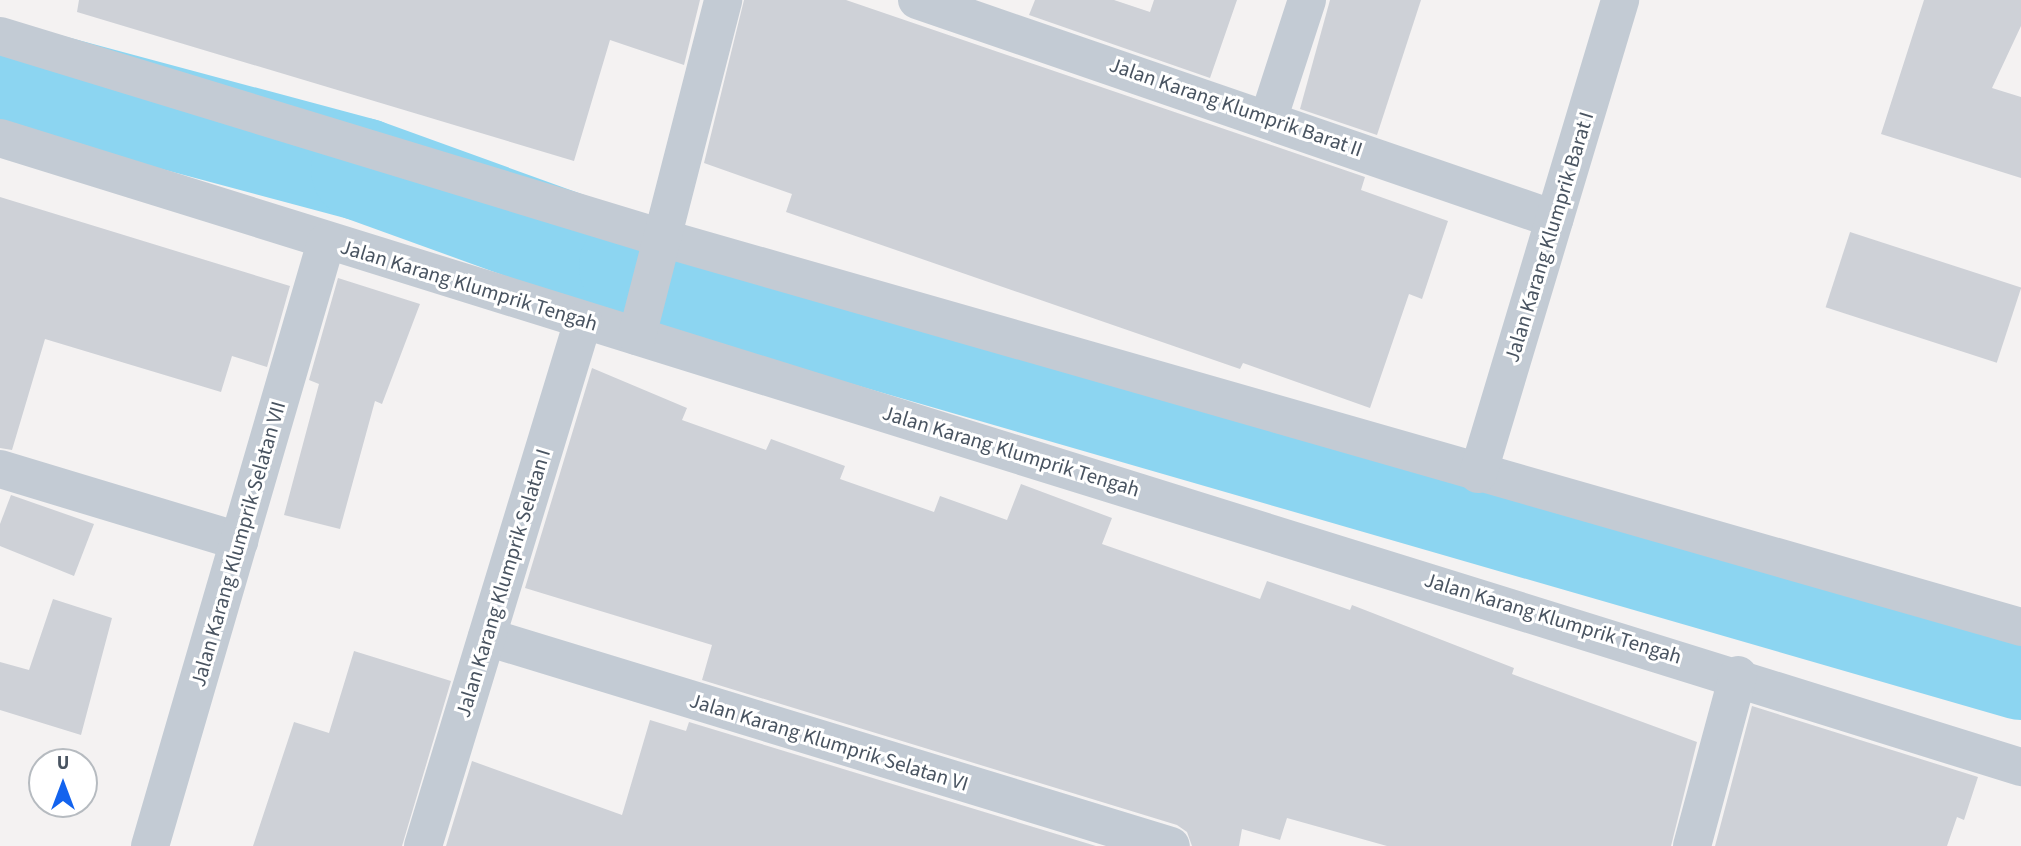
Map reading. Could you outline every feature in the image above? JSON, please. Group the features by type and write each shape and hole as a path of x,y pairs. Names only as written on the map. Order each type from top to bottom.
{"street":[{"path":"640,325 723,0"},
{"name":"Jalan Karang Klumprik Barat II","path":"917,0 988,11 1269,117 1553,219"},
{"path":"1269,117 1307,0"},
{"name":"Jalan Karang Klumprik Barat I","path":"1478,474 1620,0"},
{"path":"0,36 658,254 1478,474 2021,626"},
{"name":"Jalan Karang Klumprik Tengah","path":"0,138 326,242 583,320 640,325 2021,767"},
{"name":"Jalan Karang Klumprik Selatan VII","path":"150,846 326,242"},
{"name":"Jalan Karang Klumprik Selatan I","path":"423,846 583,320"},
{"path":"0,469 239,541"},
{"name":"Jalan Karang Klumprik Selatan VI","path":"487,637 1171,846"},
{"path":"1692,846 1738,675"}],"building":[{"path":"79,0 700,0 684,65 610,40 574,161 77,12"},
{"path":"744,0 846,0 1365,177 1361,190 1448,221 1422,299 1409,294 1370,408 1243,363 1240,369 786,212 792,194 704,163"},
{"path":"1035,0 1114,0 1150,12 1154,0 1237,0 1210,78 1029,15"},
{"path":"1330,0 1421,0 1377,135 1300,109"},
{"path":"1924,0 2021,0 2021,26 1992,88 2021,97 2021,178 1881,134"},
{"path":"0,197 290,286 267,367 232,356 221,392 45,339 12,450 0,448"},
{"path":"1850,232 2021,288 1997,363 1826,307"},
{"path":"338,278 420,304 382,404 375,401 340,529 284,515 319,384 309,380"},
{"path":"592,368 687,408 682,420 766,450 771,439 845,466 840,479 934,512 940,496 1007,520 1021,484 1112,518 1102,544 1260,599 1267,581 1350,610 1352,605 1514,668 1512,674 1697,742 1671,846 1387,846 1287,818 1280,840 1242,829 1239,846 1192,846 1187,832 1177,825 702,680 712,645 525,588"},
{"path":"11,495 94,524 74,576 0,546 0,524"},
{"path":"53,599 112,618 81,735 0,710 0,662 29,670"},
{"path":"354,651 451,681 402,846 253,846 294,722 329,733"},
{"path":"1752,706 1978,777 1964,820 1957,817 1947,846 1715,846"},
{"path":"650,720 686,731 689,722 1096,846 446,846 472,761 622,815"}],"waterway":[{"path":"0,72 362,169 630,266 2021,668"}]}
